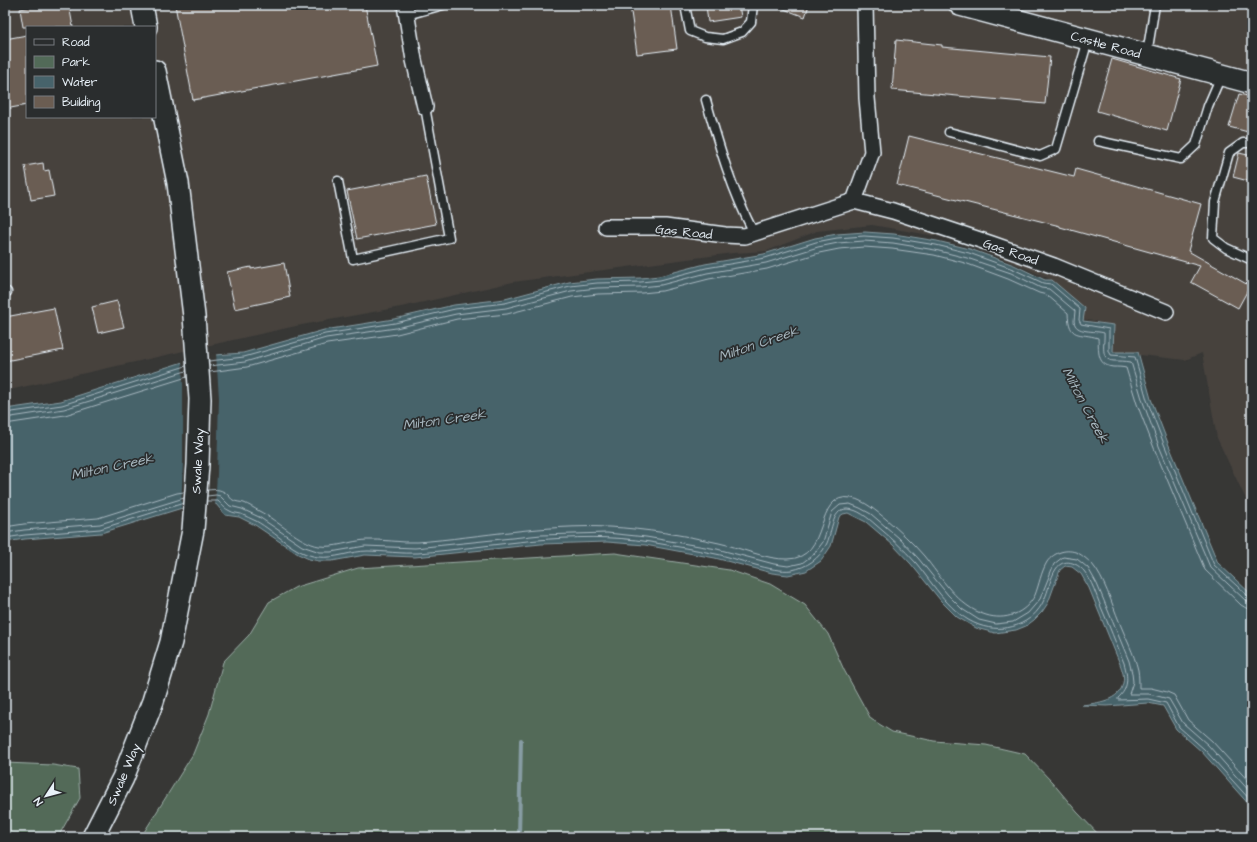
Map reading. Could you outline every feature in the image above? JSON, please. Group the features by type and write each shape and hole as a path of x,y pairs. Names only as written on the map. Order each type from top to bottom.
{"main road":[{"path":"142,5 146,26"},
{"name":"Castle Road","path":"960,5 1001,12 1088,40 1252,83"},
{"name":"Swale Way","path":"93,837 122,778 153,701 171,642 193,530 198,465 200,399 194,316 178,183 156,76"}],"street":[{"path":"854,201 872,152 867,98 865,5"},
{"path":"406,10 414,60 425,107"},
{"name":"Gas Road","path":"606,228 665,227 725,235 745,236 854,201 893,211 1054,266 1166,312"}],"lane":[{"path":"406,10 444,5"},
{"path":"685,5 690,31 705,37 723,39 742,32 751,22 753,5"},
{"path":"1146,55 1155,5"},
{"path":"949,132 1040,156 1056,149 1088,40"},
{"path":"1098,141 1181,159 1196,145 1208,106 1221,75"},
{"path":"706,100 722,155 744,213 754,233"},
{"path":"338,181 353,259 449,238 425,107"},
{"path":"1252,143 1244,143 1228,154 1214,202 1213,238 1226,248 1252,260"}],"shaded area":[{"path":"5,5 1252,5 1252,512 1217,438 1202,353 1185,360 1113,352 1114,325 1082,319 1085,308 1052,280 959,240 872,225 817,231 767,251 733,253 513,282 406,306 296,326 5,391"}],"green space":[{"path":"615,553 729,570 770,584 805,605 828,634 844,670 871,719 892,732 934,741 986,745 1025,754 1101,837 141,837 193,754 209,714 223,662 249,635 269,602 296,587 358,568"},
{"path":"5,763 53,765 78,769 80,798 58,837 5,837"}],"water":[{"name":"Milton Creek","path":"865,232 894,234 937,241 970,249 1014,265 1045,280 1052,280 1085,308 1083,321 1114,325 1113,352 1138,352 1151,399 1218,563 1252,595 1252,808 1202,752 1176,729 1163,706 1148,703 1107,706 1082,705 1101,702 1113,697 1121,689 1124,678 1120,664 1089,588 1081,574 1072,567 1065,566 1060,570 1048,603 1034,620 1026,626 1016,630 995,633 976,628 957,617 941,601 911,564 893,545 866,522 848,513 839,517 831,546 821,561 806,571 788,575 772,573 715,558 645,545 607,542 541,544 415,557 365,555 332,561 319,561 309,559 298,554 255,525 239,517 225,515 216,504 182,508 101,533 5,542 5,409 61,401 183,362 215,355 243,353 324,330 394,319 454,305 505,299 569,282 659,276 705,264 764,254 815,238 837,234"}],"pier":[{"path":"216,353 219,398 215,506 181,510 183,461 182,361"}],"building":[{"path":"43,5 69,5 73,26 23,27 20,9"},
{"path":"175,5 365,5 377,66 193,100"},
{"path":"630,5 671,5 677,49 637,54"},
{"path":"706,5 739,5 741,17 708,22"},
{"path":"809,5 805,17 776,6"},
{"path":"26,35 26,105 5,109 5,39"},
{"path":"896,40 942,45 942,47 1050,57 1045,104 892,90"},
{"path":"1112,59 1181,79 1167,131 1097,111"},
{"path":"1239,94 1252,97 1252,133 1229,127"},
{"path":"909,136 1074,177 1076,169 1201,204 1188,251 1250,286 1238,308 1191,282 1200,266 1060,226 897,185"},
{"path":"1239,153 1252,156 1252,182 1233,177"},
{"path":"43,163 44,171 49,170 54,196 31,200 25,166"},
{"path":"426,176 436,224 357,239 347,191"},
{"path":"284,263 290,297 235,309 227,272"},
{"path":"117,301 124,327 98,333 92,307"},
{"path":"54,308 63,350 5,361 5,317"}],"waterway":[{"path":"519,837 521,740"}]}
